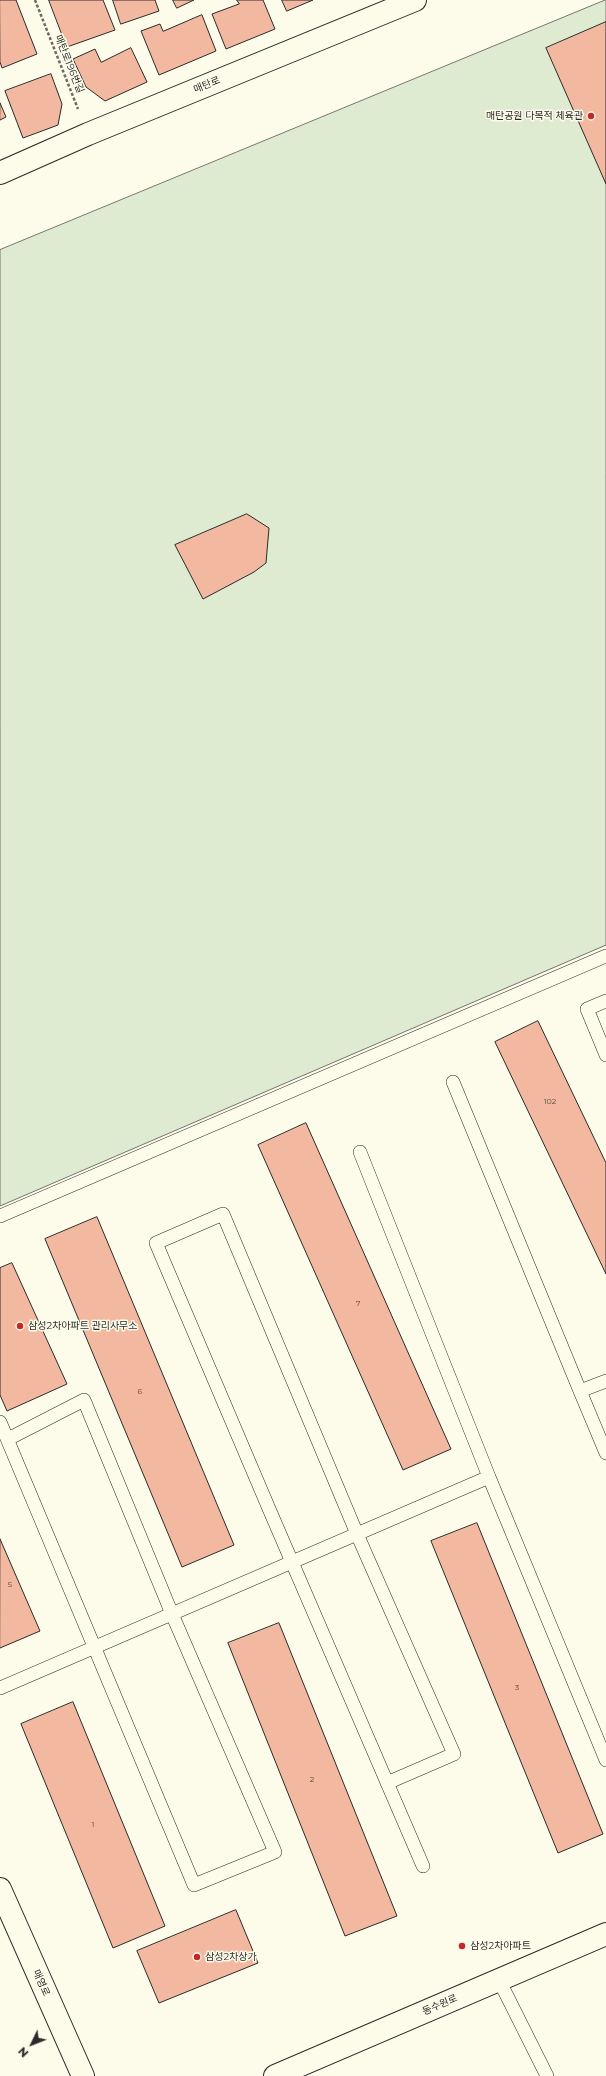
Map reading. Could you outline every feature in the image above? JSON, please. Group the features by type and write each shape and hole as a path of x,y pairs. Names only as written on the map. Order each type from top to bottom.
{"street":[{"name":"매탄로","path":"0,173 88,134 415,0"},
{"name":"매영로","path":"0,1889 83,2076"},
{"name":"동수원로","path":"275,2076 606,1934"}],"lane":[{"path":"0,1216 606,956"},
{"path":"606,1001 587,1009 606,1055"},
{"path":"454,1082 606,1453"},
{"path":"360,1152 489,1477 606,1760"},
{"path":"387,1783 454,1754 356,1534 224,1214 156,1243 292,1562 387,1783 423,1866"},
{"path":"580,1391 606,1381"},
{"path":"0,1422 194,1885 275,1852 172,1614 84,1400 8,1439"},
{"path":"0,1688 489,1477"},
{"path":"499,1980 547,2076"}],"path":[{"name":"매탄로196번길","path":"35,0 88,134"}],"green space":[{"path":"606,0 606,945 0,1206 0,250"}],"building":[{"path":"0,0 16,0 37,54 2,68 0,62"},
{"path":"49,0 103,0 115,30 67,47"},
{"path":"113,0 155,0 159,11 121,24"},
{"path":"173,0 194,0 177,8"},
{"path":"237,0 263,0 275,29 226,49 212,14 239,4"},
{"path":"282,0 313,0 287,11"},
{"path":"202,15 216,51 159,75 141,31 160,24 163,31"},
{"name":"매탄공원 다목적 체육관","path":"606,22 606,184 546,48"},
{"path":"131,48 147,82 105,101 86,87 73,59 95,49 101,62"},
{"path":"51,74 62,104 58,125 23,138 5,91"},
{"path":"0,103 6,117 0,120"},
{"path":"247,514 269,528 266,563 254,572 203,599 175,545"},
{"path":"538,1021 606,1163 606,1274 495,1042"},
{"path":"306,1123 451,1449 403,1470 258,1145"},
{"path":"97,1217 234,1545 182,1567 45,1239"},
{"name":"삼성2차아파트 관리사무소","path":"12,1263 67,1384 7,1411 0,1395 0,1268"},
{"path":"477,1523 603,1834 558,1853 431,1541"},
{"path":"0,1539 40,1631 0,1648"},
{"path":"279,1623 397,1916 345,1936 228,1643"},
{"path":"73,1702 165,1926 113,1948 21,1724"},
{"name":"삼성2차상가","path":"236,1910 258,1963 159,2003 137,1951"}],"place":[{"name":"매탄공원 다목적 체육관","path":"591,116"},
{"name":"삼성2차아파트 관리사무소","path":"20,1326"},
{"name":"삼성2차아파트","path":"462,1946"},
{"name":"삼성2차상가","path":"197,1957"}]}
